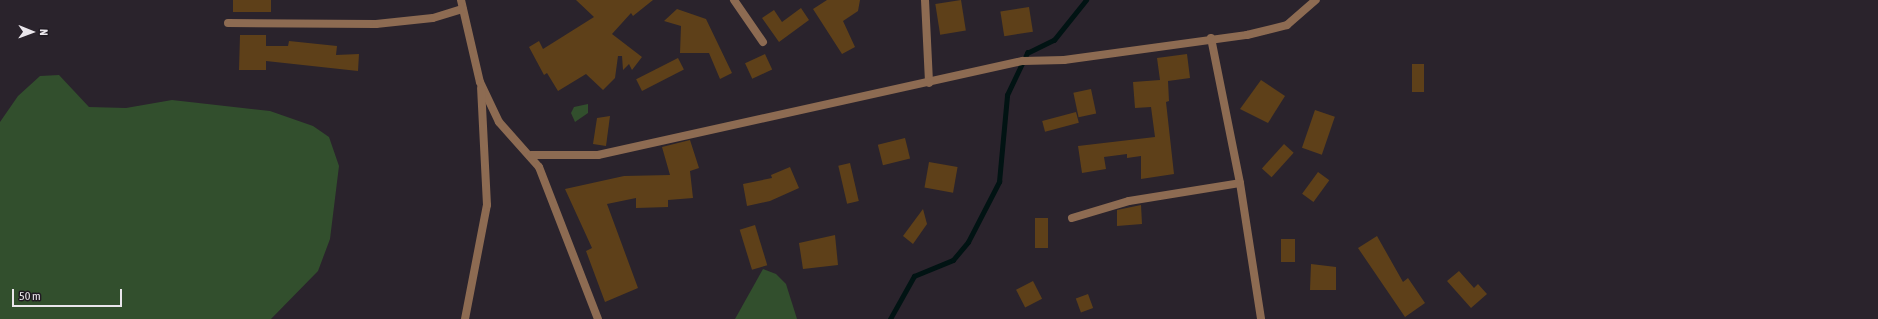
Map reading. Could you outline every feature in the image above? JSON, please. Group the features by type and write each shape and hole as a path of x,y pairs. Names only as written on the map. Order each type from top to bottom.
{"street":[{"path":"461,0 480,82 487,206 464,319"},
{"path":"734,0 763,42"},
{"path":"926,0 929,83"},
{"path":"531,155 598,155 1023,61 1064,60 1288,25 1316,0"},
{"path":"228,23 376,24 433,18 464,9"},
{"path":"1211,38 1240,183 1261,319"},
{"path":"480,82 499,122 531,155 545,180 574,264 598,319"},
{"path":"1072,218 1129,200 1240,183"}],"green space":[{"path":"59,75 89,107 126,108 172,100 270,111 313,126 329,137 339,166 330,239 318,271 271,319 0,319 0,122 18,96 40,76"},
{"path":"588,104 588,113 575,122 571,113 574,107"},
{"path":"763,269 776,274 786,284 797,319 735,319"}],"building":[{"path":"233,0 271,0 271,12 233,12"},
{"path":"576,0 653,0 633,16 631,13 612,34 642,57 632,70 629,64 623,70 622,56 618,56 615,78 603,90 586,74 558,91 547,73 544,75 529,47 539,41 543,49 594,17"},
{"path":"827,0 860,0 858,11 843,21 855,47 842,54 813,9"},
{"path":"961,0 966,31 940,35 935,4"},
{"path":"1029,7 1033,32 1004,36 1000,12"},
{"path":"801,8 809,20 779,42 762,18 774,10 782,22"},
{"path":"677,9 706,19 732,73 720,79 709,53 680,53 681,26 664,21"},
{"path":"240,35 266,35 266,46 288,46 289,41 337,46 336,55 359,54 358,71 266,61 266,70 239,70"},
{"path":"765,54 772,69 752,79 745,63"},
{"path":"1187,54 1190,78 1168,81 1169,101 1166,102 1174,174 1141,179 1141,156 1127,158 1127,154 1104,157 1106,169 1082,173 1078,146 1155,137 1151,107 1135,108 1133,82 1160,80 1157,58"},
{"path":"678,58 684,70 642,91 636,79"},
{"path":"1412,64 1424,64 1424,92 1412,92"},
{"path":"1261,80 1285,96 1268,123 1240,109"},
{"path":"1091,89 1096,113 1079,117 1073,93"},
{"path":"1315,110 1335,117 1322,155 1302,148"},
{"path":"1076,112 1079,123 1045,132 1042,121"},
{"path":"610,116 606,146 593,144 597,118"},
{"path":"905,138 910,158 883,165 878,145"},
{"path":"690,140 699,168 690,171 693,198 668,200 668,207 636,208 636,198 607,204 638,288 605,302 586,251 592,248 565,189 624,176 670,175 662,147"},
{"path":"1284,144 1294,153 1272,177 1262,169"},
{"path":"929,162 958,167 953,193 924,188"},
{"path":"850,163 859,201 847,204 838,166"},
{"path":"790,167 799,188 770,201 747,206 743,184 772,178 771,175"},
{"path":"1318,172 1329,180 1313,202 1302,194"},
{"path":"1141,205 1142,224 1117,226 1117,210"},
{"path":"923,209 927,224 913,244 903,236"},
{"path":"1035,218 1048,218 1048,248 1035,248"},
{"path":"755,225 767,265 752,270 740,230"},
{"path":"835,235 838,265 803,269 799,243"},
{"path":"1377,236 1403,282 1408,278 1425,303 1405,317 1358,248"},
{"path":"1281,239 1295,239 1295,262 1281,262"},
{"path":"1311,264 1336,267 1336,290 1310,290"},
{"path":"1459,271 1474,288 1478,284 1487,294 1471,308 1447,281"},
{"path":"1033,281 1042,299 1025,307 1016,290"},
{"path":"1088,294 1093,308 1081,313 1076,298"}],"waterway":[{"path":"890,319 914,276 953,260 968,242 999,182 1007,95 1027,53 1054,40 1086,0"}]}
